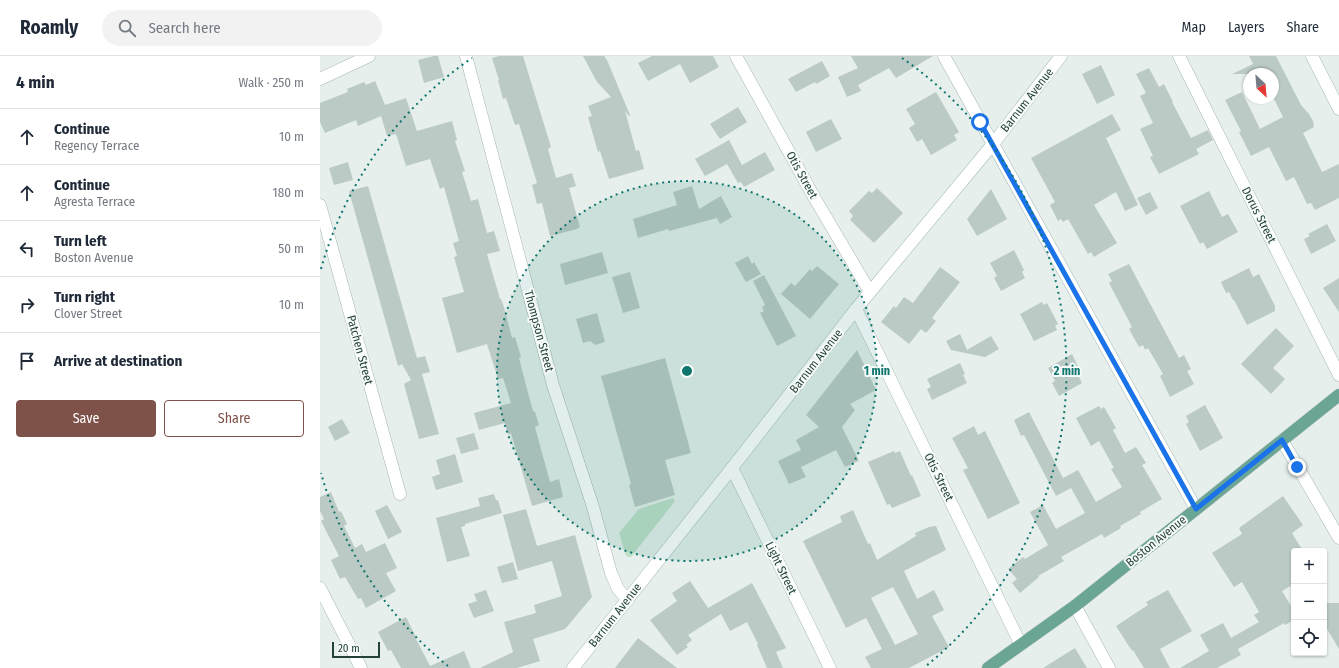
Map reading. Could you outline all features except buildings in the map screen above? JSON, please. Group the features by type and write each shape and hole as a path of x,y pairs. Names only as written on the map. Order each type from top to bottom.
{"main road":[{"name":"Boston Avenue","path":"988,668 1075,606 1339,394"}],"street":[{"path":"320,79 369,56"},
{"name":"Thompson Street","path":"466,56 553,385 593,507 611,573 618,589 628,600"},
{"name":"Otis Street","path":"736,56 810,190 870,292"},
{"path":"944,56 1196,509"},
{"name":"Barnum Avenue","path":"573,668 856,309 993,144 1061,56"},
{"name":"Dorus Street","path":"1179,56 1339,375"},
{"path":"1312,56 1339,109"},
{"name":"Patchen Street","path":"320,205 400,494"},
{"name":"Otis Street","path":"856,309 1021,645"},
{"path":"1282,440 1339,538"},
{"name":"Light Street","path":"732,468 830,668"},
{"path":"320,588 360,668"},
{"path":"1075,606 1109,668"}],"green space":[{"path":"673,498 675,501 631,557 626,556 619,533 639,509"}],"route":[{"path":"980,122 1196,509 1282,440 1297,467"}]}
